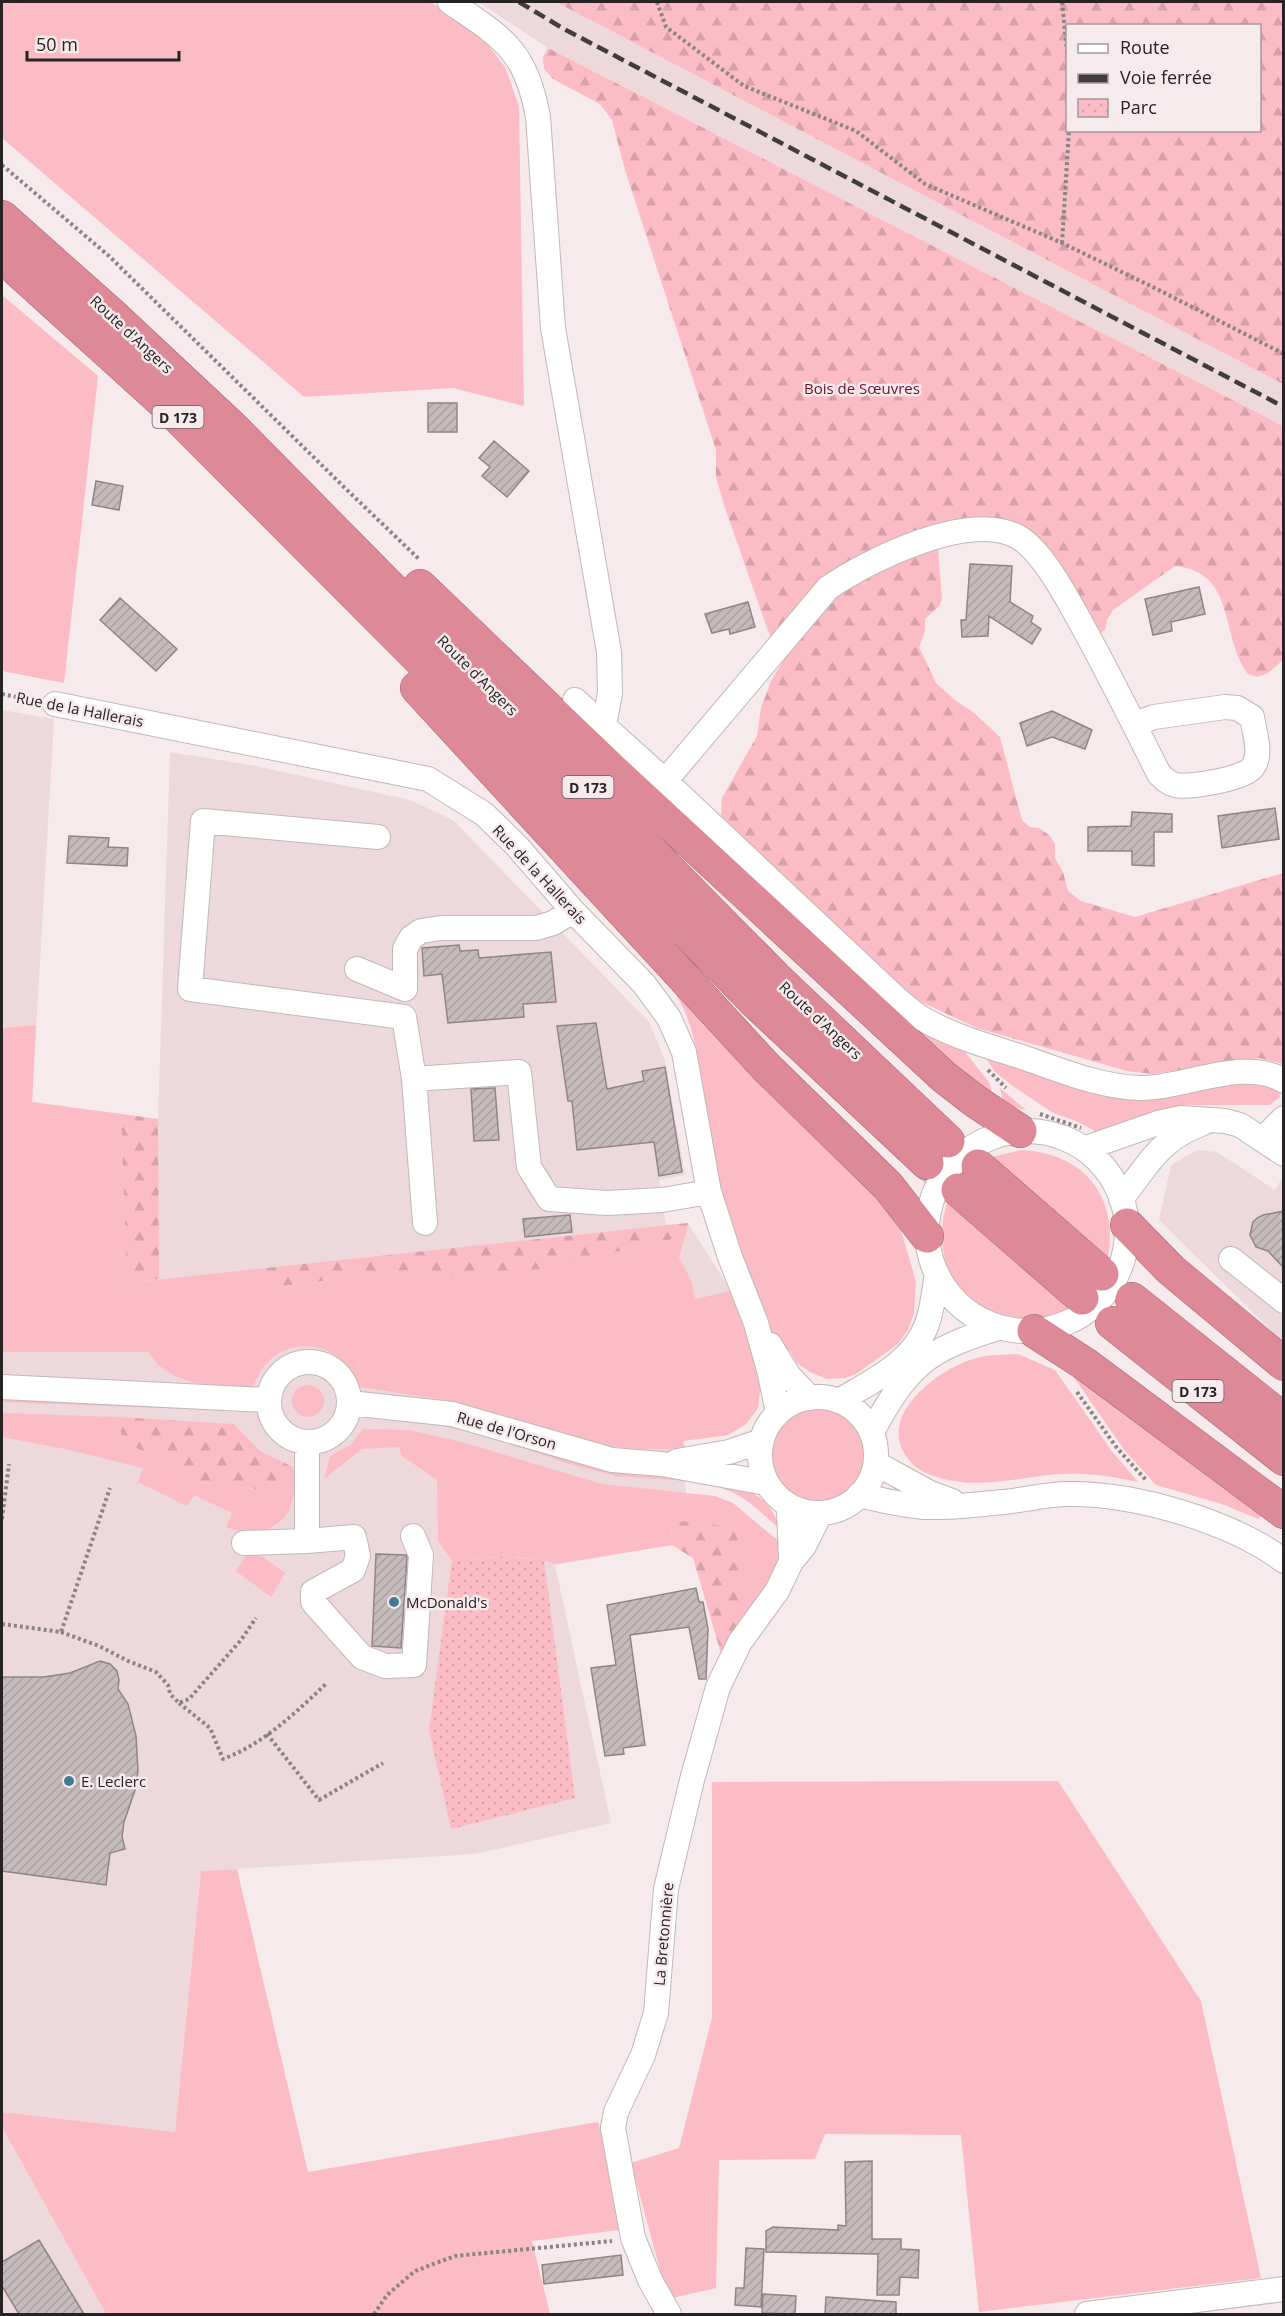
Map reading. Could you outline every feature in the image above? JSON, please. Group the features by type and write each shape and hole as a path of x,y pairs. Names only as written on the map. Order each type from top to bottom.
{"highway":[{"name":"Route d'Angers","path":"2,217 111,314 233,428 776,978 938,1152 754,1001 492,732 164,403 2,256"},
{"path":"233,428 268,442 609,767 936,1069 975,1101 1032,1118"},
{"path":"345,586 368,627 420,691 767,1068 888,1186 927,1236"},
{"path":"958,1190 1092,1286 978,1166"},
{"path":"1124,1212 1170,1269 1284,1364"},
{"name":"D 173","path":"1284,1420 1122,1311 1284,1459"},
{"path":"1034,1331 1085,1364 1284,1512"}],"street":[{"path":"450,2 508,45 521,62 533,89 538,117 553,328 609,652 610,693 604,725"},
{"path":"665,781 828,588 853,571 895,550 949,534 976,530 1001,531 1019,538 1036,552 1061,588 1136,724 1160,774 1167,782 1193,786 1240,775 1252,768 1258,750 1252,717 1237,708 1225,707 1154,717 1136,724"},
{"path":"575,700 665,781 897,999 920,1017 968,1039 1067,1073 1129,1087 1158,1087 1254,1072 1269,1074 1284,1081"},
{"name":"Rue de la Hallerais","path":"55,704 428,779 484,814 517,846 573,911 644,984 669,1018 684,1052 709,1192 730,1257 756,1323 778,1412"},
{"path":"378,837 203,821 190,989 404,1017 414,1079 425,1223"},
{"path":"357,969 405,989 405,949 411,939 421,931 441,928 536,928 553,923 573,911"},
{"path":"414,1079 519,1072 529,1167 549,1199 618,1202 662,1200 709,1192"},
{"path":"872,1432 892,1396 913,1369 946,1346 998,1329 1034,1331 1063,1324 1083,1313 1102,1296 1114,1275 1124,1249 1124,1212 1115,1183 1105,1167 1086,1148 1032,1118 1003,1135 960,1155 945,1172 935,1191 929,1211 927,1236 937,1274 962,1307 978,1319 998,1329"},
{"path":"1086,1148 1158,1123 1181,1118 1240,1125 1284,1154"},
{"path":"1263,1139 1284,1118"},
{"path":"1124,1212 1151,1158 1171,1138 1184,1130 1210,1120"},
{"path":"1231,1259 1284,1301"},
{"path":"839,1401 886,1373 908,1355 918,1343 930,1312 937,1274"},
{"name":"Rue de la Hallerais","path":"756,1323 789,1376 810,1398"},
{"path":"310,1362 330,1368 338,1374 348,1393 350,1403 348,1414 337,1432 318,1442 307,1443 296,1441 278,1430 269,1411 268,1400 274,1380 281,1372 300,1363 310,1362"},
{"path":"2,1387 268,1400"},
{"path":"820,1397 839,1401 854,1411 872,1432 877,1464 867,1486 854,1501 835,1511 820,1514 789,1509 779,1500 767,1483 761,1469 761,1441 766,1425 778,1412 792,1403 820,1397"},
{"name":"Rue de l'Orson","path":"350,1403 452,1414 612,1460 662,1464 767,1483"},
{"name":"Rue de l'Orson","path":"662,1464 729,1452 761,1441"},
{"path":"306,1541 307,1443"},
{"path":"877,1464 930,1493 963,1505"},
{"path":"859,1495 897,1504 927,1507 1066,1494 1108,1496 1178,1512 1237,1533 1284,1561"},
{"name":"La Bretonnière","path":"789,1509 791,1562"},
{"name":"La Bretonnière","path":"669,2314 650,2280 633,2238 613,2128 616,2112 643,2055 656,2013 666,1888 692,1780 718,1687 740,1642 777,1591 791,1562 804,1546 820,1514"},
{"path":"254,1544 354,1537 358,1556 353,1570 313,1592 313,1602 362,1657 385,1666 414,1665 421,1555 413,1536"},
{"path":"1087,2314 1284,2289"}],"path":[{"path":"657,2 666,27 744,87 856,131 925,184 1062,243 1284,354"},
{"path":"1062,2 1066,40"},
{"path":"1062,243 1069,132"},
{"path":"2,165 109,256 421,561"},
{"name":"Rue de la Hallerais","path":"2,694 55,704"},
{"path":"968,1039 979,1060 1009,1090"},
{"path":"1077,1392 1117,1448 1147,1481"},
{"path":"2,1520 9,1464"},
{"path":"61,1632 110,1488"},
{"path":"179,1703 189,1700 241,1640 256,1618"},
{"path":"2,1624 61,1632 99,1646 156,1672 168,1685 170,1694 210,1728 223,1759 243,1752 287,1720 327,1683"},
{"path":"267,1734 319,1800 383,1763"},
{"path":"374,2314 387,2295 415,2271 455,2256 633,2238"}],"shaded area":[{"path":"478,2 556,2 1283,384 1283,426 548,48"},
{"path":"2,710 54,719 32,1102 158,1119 170,752 256,766 410,800 453,820 649,1022 665,1060 685,1175 659,1180 666,1225 688,1223 731,1291 759,1362 755,1366 760,1389 758,1408 746,1424 728,1435 683,1441 686,1492 684,1499 670,1502 672,1545 555,1565 611,1823 475,1854 201,1871 175,2132 2,2112"},
{"path":"1197,1150 1217,1152 1275,1190 1283,1176 1283,1342 1159,1220 1171,1165"},
{"path":"2,2127 106,2314 2,2314"}],"green space":[{"path":"2,2 431,2 482,37 505,67 519,106 524,406 453,388 304,397 2,138"},
{"path":"556,2 1283,2 1283,384"},
{"name":"Bois de Sœuvres","path":"548,48 1283,426 1283,660 1268,673 1257,677 1247,673 1233,641 1224,607 1217,592 1208,580 1195,571 1175,566 1113,610 1107,620 1105,630 1099,634 1022,531 937,536 942,599 939,606 925,619 925,632 919,647 936,683 1000,737 1022,820 1030,827 1039,828 1050,836 1055,844 1055,858 1063,872 1068,891 1081,901 1135,917 1283,873 1283,1064 1259,1058 1152,1074 1127,1071 977,1028 917,1000 764,859 721,816 722,798 757,736 761,708 771,681 783,661 768,631 724,505 716,477 716,450 625,170 612,120 600,104 553,79 544,69 543,57"},
{"path":"2,295 98,376 64,683 2,671"},
{"path":"680,990 881,1192 901,1230 916,1282 914,1313 908,1330 898,1344 856,1374 845,1378 827,1379 810,1372 797,1363 789,1350 780,1352 743,1261 719,1185 712,1154 697,1051 685,1012 676,995"},
{"path":"36,1025 32,1102 121,1114 127,1283 266,1268 268,1288 423,1268 440,1280 615,1252 685,1236 679,1258 691,1280 695,1299 731,1291 759,1362 755,1366 760,1389 758,1408 746,1424 728,1435 683,1441 685,1449 639,1449 588,1444 527,1422 451,1401 359,1387 338,1357 329,1351 308,1346 287,1349 278,1354 265,1366 252,1387 208,1385 181,1378 158,1364 148,1352 2,1352 2,1028"},
{"path":"916,1026 960,1046 989,1082 994,1100 923,1042"},
{"path":"982,1052 1051,1077 1259,1080 1279,1092 1280,1097 1270,1105 1181,1105 1097,1132 1053,1113 1010,1084 995,1072"},
{"path":"1000,1088 1026,1110 1004,1105"},
{"path":"121,1114 158,1119 159,1279 127,1283"},
{"path":"1022,1150 1044,1153 1063,1160 1079,1169 1092,1182 1102,1198 1108,1215 1110,1235 1108,1257 991,1157"},
{"path":"949,1198 1073,1306 1043,1318 1013,1320 991,1314 972,1302 958,1286 948,1267 942,1245 943,1222"},
{"path":"688,1223 685,1236 541,1269 486,1273 440,1280 423,1268 267,1288 266,1268"},
{"path":"1018,1354 1055,1370 1111,1450 1138,1482 1102,1475 1061,1474 987,1483 968,1483 931,1475 911,1463 900,1444 899,1428 904,1413 914,1398 927,1385 958,1365 984,1356"},
{"path":"1064,1363 1266,1512 1258,1519 1222,1504 1156,1485 1125,1451"},
{"path":"308,1385 319,1390 324,1401 319,1412 308,1417 297,1412 292,1401 297,1390"},
{"path":"2,1397 244,1411 2,1402"},
{"path":"818,1407 836,1411 851,1421 861,1436 865,1454 861,1472 851,1487 836,1497 818,1501 800,1497 785,1487 775,1472 771,1454 775,1436 785,1421 800,1411"},
{"path":"2,1413 116,1417 124,1442 180,1469 199,1482 265,1490 296,1482 291,1506 280,1522 272,1527 254,1532 235,1530 226,1527 232,1513 194,1495 187,1506 138,1482 143,1468 65,1449 2,1437"},
{"path":"403,1414 689,1476 689,1481 616,1476 566,1463 493,1437 419,1421"},
{"path":"116,1417 234,1424 260,1451 293,1467 296,1482 265,1490 199,1482 180,1469 124,1442"},
{"path":"363,1429 409,1430 458,1441 602,1484 715,1496 733,1503 782,1544 780,1567 746,1615 671,1520 672,1545 555,1564 517,1557 452,1560 438,1541 437,1480 402,1456 399,1447 362,1449 324,1479 330,1456 351,1444"},
{"path":"699,1479 737,1487 759,1497 775,1515 780,1529 735,1493 699,1484"},
{"path":"671,1520 736,1527 746,1615 723,1660 693,1558 672,1545"},
{"path":"247,1554 263,1557 285,1573 271,1597 236,1571"},
{"path":"504,1557 544,1560 575,1798 451,1829 429,1730 452,1560"},
{"path":"1058,1781 1201,2001 1261,2278 979,2312 961,2135 825,2134 815,2159 719,2160 716,2288 668,2299 631,2163 679,2148 712,2018 712,1782"},
{"path":"237,1869 308,2172 598,2122 627,2226 619,2230 532,2241 550,2314 106,2314 2,2127 2,2112 175,2132 201,1871"}],"building":[{"path":"428,403 457,403 457,432 428,432"},
{"path":"494,441 529,471 507,497 482,476 490,467 479,458"},
{"path":"96,481 123,486 119,510 92,505"},
{"path":"970,564 1012,566 1010,602 1033,616 1031,622 1041,629 1032,644 989,616 988,636 962,637 961,620 966,620"},
{"path":"1199,587 1205,614 1171,622 1172,631 1153,635 1145,599"},
{"path":"120,598 177,649 156,671 100,620"},
{"path":"748,602 755,627 730,634 729,629 712,633 705,614"},
{"path":"1052,711 1092,730 1085,749 1052,737 1027,746 1020,723"},
{"path":"1275,808 1279,839 1222,848 1218,816"},
{"path":"1132,812 1172,814 1172,832 1154,832 1154,866 1132,865 1132,851 1088,851 1088,827 1131,826"},
{"path":"69,836 109,838 108,847 128,848 127,866 67,863"},
{"path":"459,945 460,951 478,950 479,958 551,952 556,1002 523,1004 524,1017 448,1023 442,974 424,976 422,948"},
{"path":"596,1023 607,1089 644,1081 642,1071 665,1067 682,1172 659,1176 654,1142 577,1150 572,1101 568,1101 557,1026"},
{"path":"495,1088 499,1140 474,1141 471,1089"},
{"path":"1284,1211 1284,1268 1268,1251 1256,1247 1250,1235 1253,1222 1257,1218"},
{"path":"570,1215 572,1232 525,1237 523,1219"},
{"name":"McDonald's","path":"376,1554 406,1555 407,1557 401,1648 372,1646"},
{"path":"696,1588 699,1602 703,1602 708,1629 706,1679 699,1679 689,1627 630,1635 645,1745 623,1748 624,1754 605,1756 591,1668 616,1665 607,1605"},
{"name":"E. Leclerc","path":"100,1661 110,1664 117,1671 118,1689 128,1704 136,1736 138,1771 135,1790 124,1822 122,1837 125,1849 110,1853 106,1885 2,1871 2,1677 44,1677 70,1673"},
{"path":"872,2161 872,2239 901,2239 901,2249 919,2250 918,2278 900,2277 899,2295 877,2295 878,2254 766,2252 766,2231 773,2227 838,2230 838,2225 846,2226 845,2162"},
{"path":"39,2240 84,2314 19,2314 2,2286 2,2262"},
{"path":"746,2248 764,2249 761,2307 735,2305 736,2288 744,2288"},
{"path":"621,2255 623,2275 544,2284 542,2265"},
{"path":"763,2294 796,2296 795,2314 762,2313"},
{"path":"826,2297 896,2302 896,2314 825,2314"}],"tunnel":[{"path":"927,1163 958,1190"}],"railway":[{"path":"519,2 564,29 1284,407"}],"place":[{"name":"McDonald's","path":"394,1602"},
{"name":"E. Leclerc","path":"69,1781"}]}
